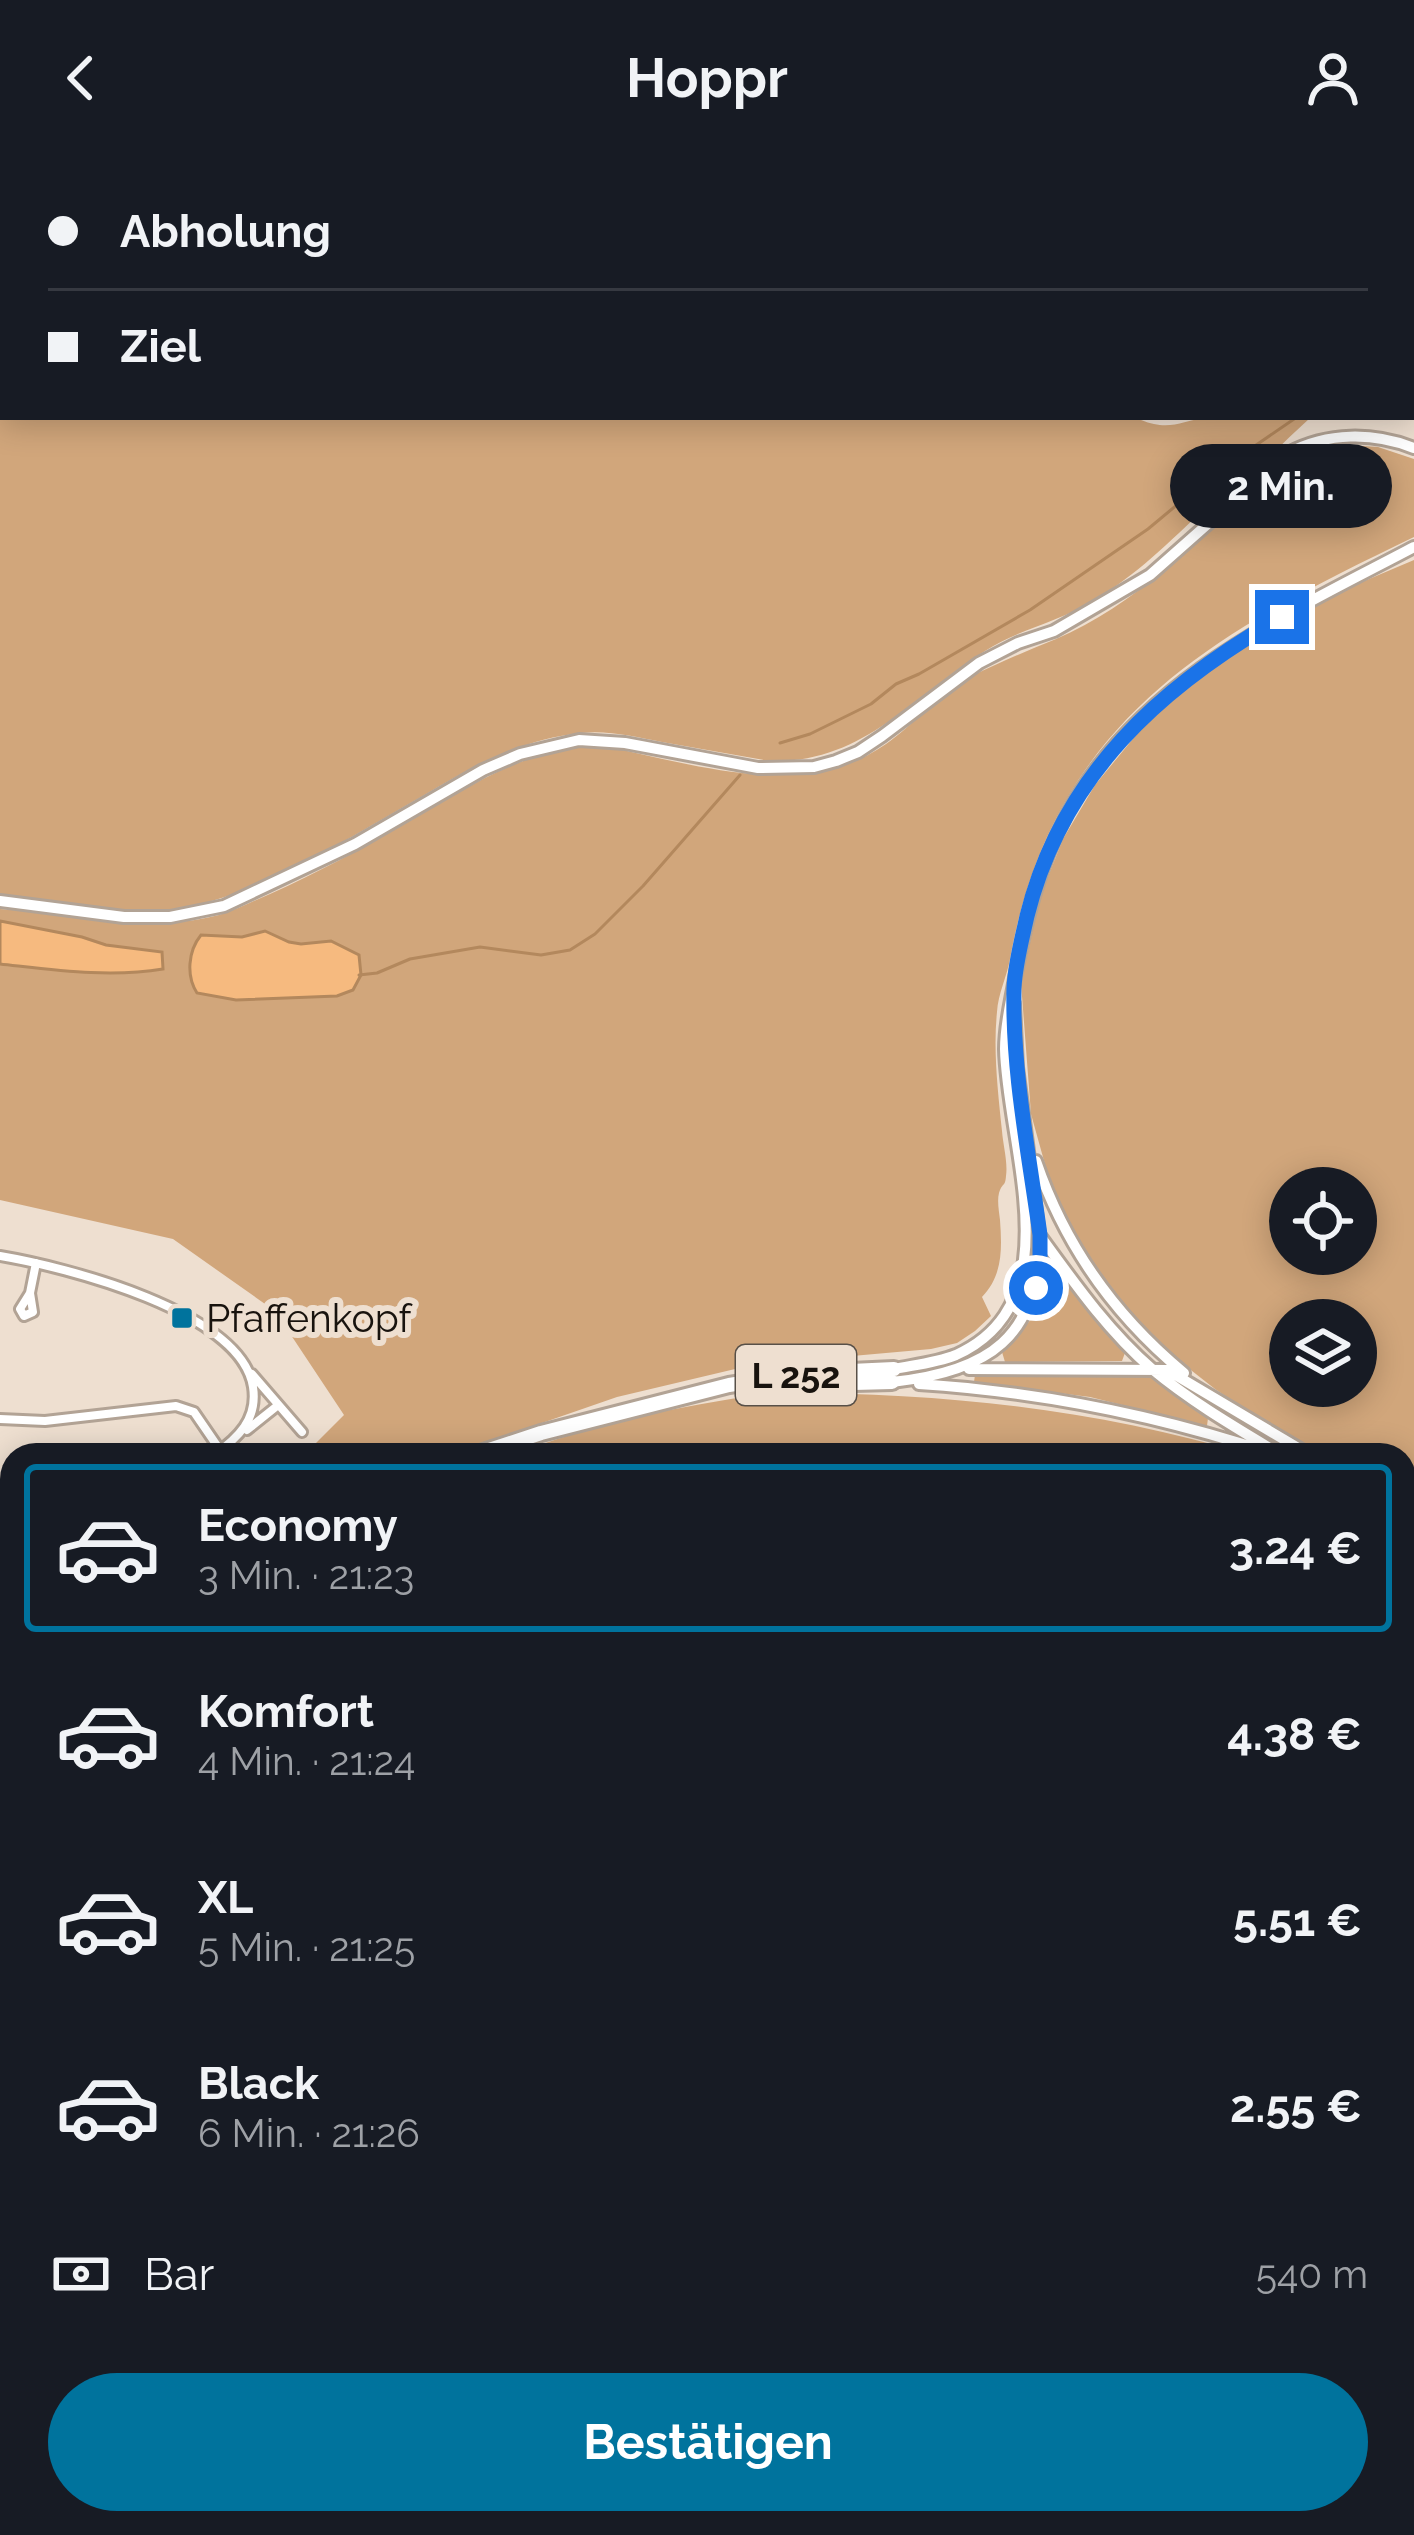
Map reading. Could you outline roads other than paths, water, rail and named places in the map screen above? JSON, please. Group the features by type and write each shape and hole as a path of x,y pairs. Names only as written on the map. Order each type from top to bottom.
{"highway":[{"name":"L 252","path":"511,1443 700,1393 893,1375"}],"main road":[{"path":"0,902 124,917 170,917 224,906 355,844 483,770 566,742 625,742 758,767 814,767 836,761 882,736 979,663 1054,631 1150,575 1304,444 1351,436 1414,448"},
{"path":"893,1375 958,1354 982,1340 1007,1315 1018,1293 1026,1244 1006,1018 1032,899 1054,839 1088,781 1156,704 1213,659 1263,627 1414,549"},
{"path":"961,1369 1011,1334 1036,1288 1040,1262 1017,1067 1014,982"},
{"path":"1028,1139 1056,1215 1090,1272 1139,1331 1205,1391"},
{"path":"1023,1197 1040,1235 1086,1299 1152,1368 1259,1443"},
{"path":"893,1375 923,1378 961,1369 1152,1368 1178,1374 1289,1443"},
{"path":"893,1375 1105,1407 1241,1443"}],"street":[{"path":"0,1256 133,1291 230,1343 302,1432"},
{"path":"30,1293 36,1263"},
{"path":"241,1435 254,1401 247,1368"},
{"path":"230,1443 277,1405"},
{"path":"0,1420 46,1421 176,1406 194,1412 211,1443"}],"waterway":[{"path":"780,743 871,704 896,684 1030,610 1293,420"},
{"path":"359,975 410,959 480,947 541,955 570,950 595,934 643,886 740,775"}],"place":[{"name":"Pfaffenkopf","path":"182,1318"}]}
